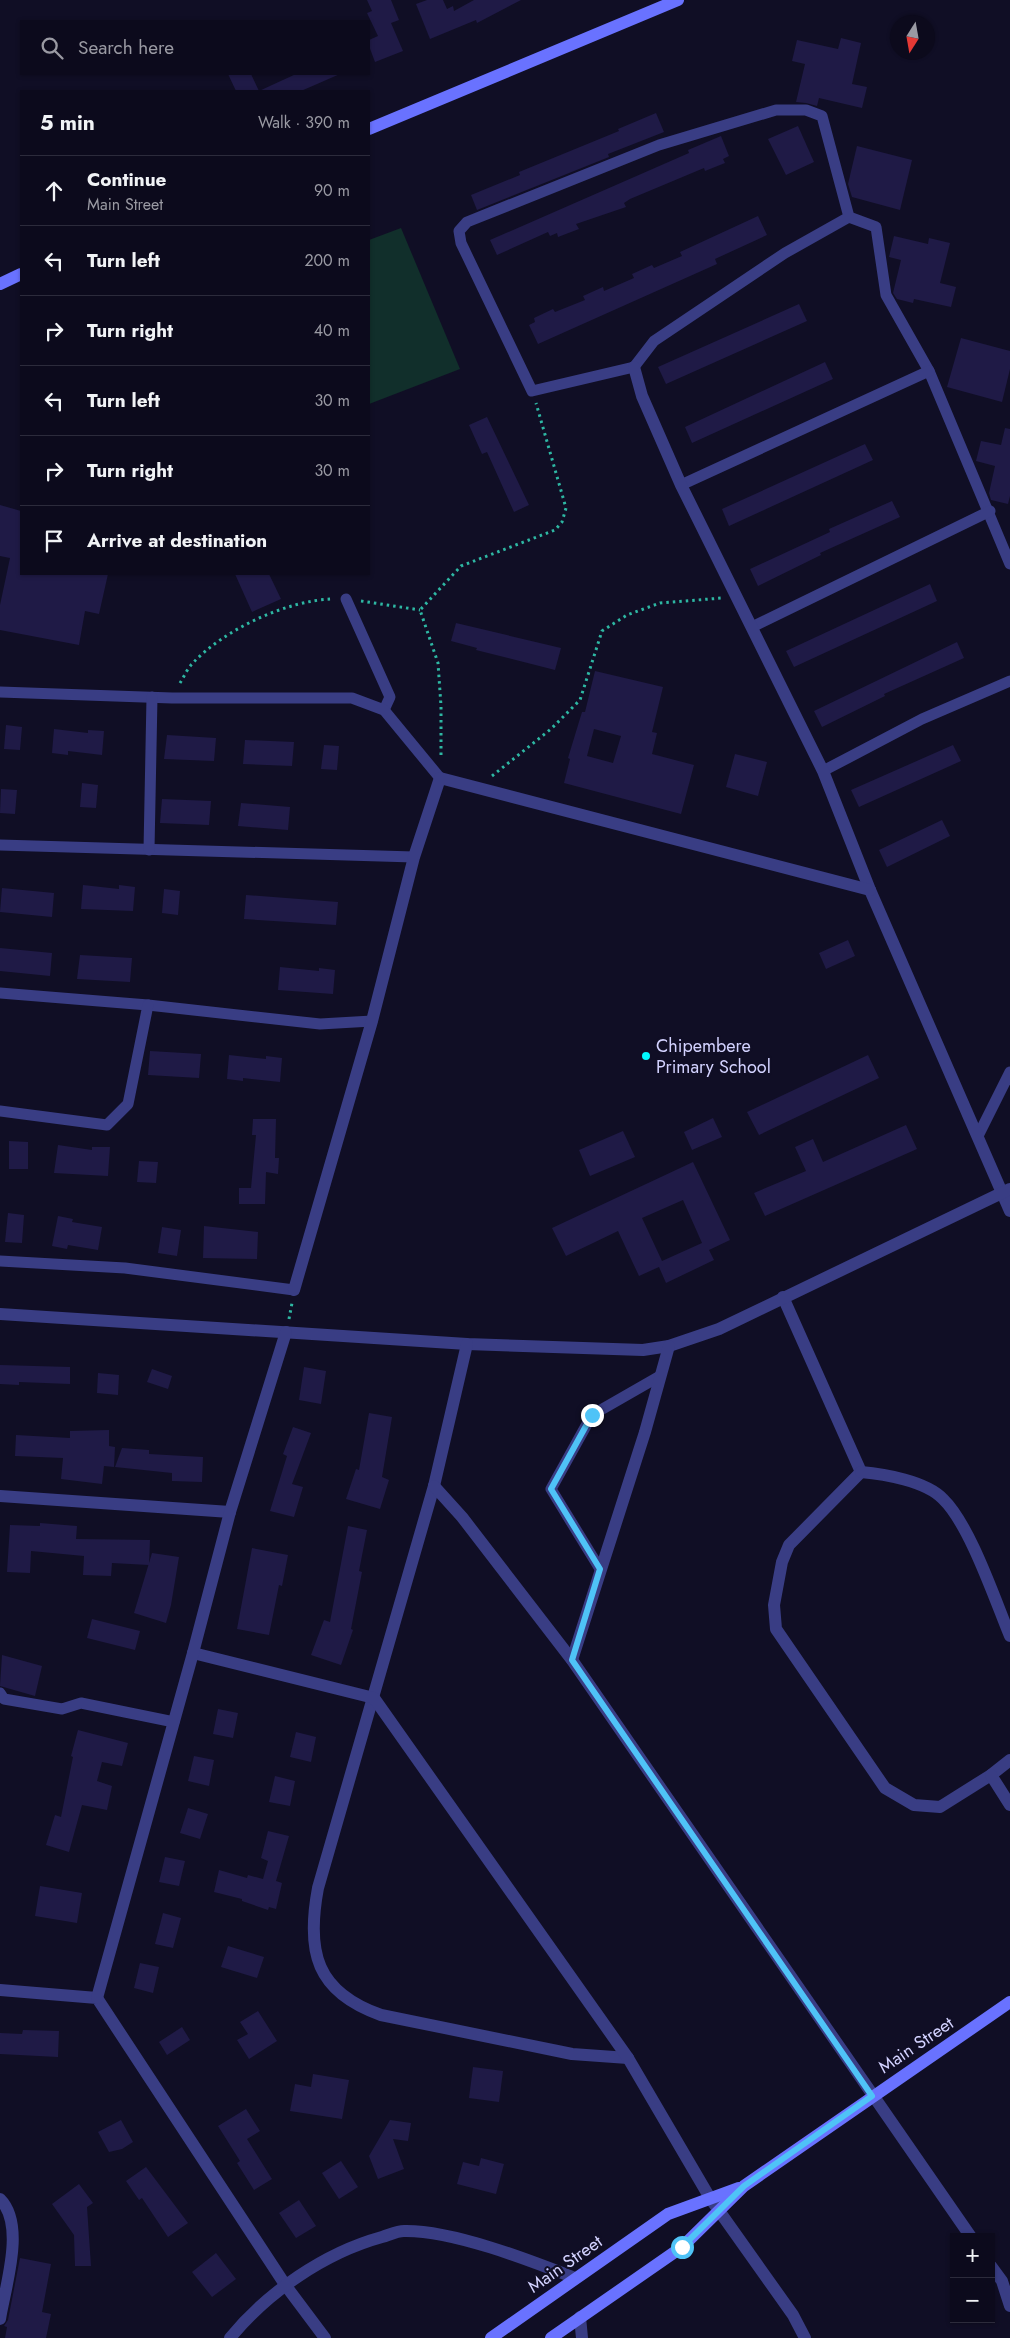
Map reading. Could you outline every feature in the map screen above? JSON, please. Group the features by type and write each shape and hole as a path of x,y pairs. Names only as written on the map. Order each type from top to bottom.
{"street":[{"path":"370,129 678,0"},
{"path":"0,284 20,274"},
{"path":"634,367 642,396 681,485 823,771 870,890 978,1136 1006,1191 1010,1211"},
{"path":"294,1290 372,1021 414,857 440,778 870,890"},
{"path":"0,1314 467,1344 643,1350 669,1346 719,1329 1006,1191"},
{"path":"783,1298 861,1472"},
{"path":"286,1332 230,1512 193,1653 97,1998 286,2286 325,2338"},
{"path":"467,1344 434,1486 318,1888 312,1918 317,1961 335,1989 358,2007 381,2015 572,2054 628,2058"},
{"path":"572,1660 645,1432 669,1346"},
{"path":"861,1472 888,1475 925,1488 943,1498 964,1529 1010,1636"},
{"path":"861,1472 789,1545 782,1562 774,1605 776,1629 885,1788 914,1806 940,1807 991,1775 1010,1760"},
{"path":"434,1486 462,1517 572,1660 968,2233"},
{"path":"0,1496 230,1512"},
{"path":"193,1653 374,1698 628,2058 718,2211 794,2315 805,2338"},
{"path":"991,1775 1010,1805"},
{"path":"0,1990 97,1998"},
{"name":"Main Street","path":"550,2338 682,2247 744,2186 1010,2002"},
{"name":"Main Street","path":"491,2338 668,2214 744,2186"},
{"path":"0,2199 6,2205 13,2229 0,2320"},
{"path":"230,2338 242,2323 286,2286 332,2256 363,2242 403,2231 442,2236 494,2250 575,2278"},
{"path":"995,2271 1002,2281 1010,2306"},
{"path":"580,2317 582,2338"}],"lane":[{"path":"849,217 822,116 806,110 776,110 658,145 467,222 459,231 460,244 532,391 634,367 654,341 784,253 849,217 876,227 886,295 929,371 990,512 1010,564"},
{"path":"681,485 929,371"},
{"path":"752,627 990,512"},
{"path":"346,599 390,697 384,710"},
{"path":"823,771 922,719 1010,681"},
{"path":"0,692 172,698 352,698 384,710 440,778"},
{"path":"149,850 152,697"},
{"path":"0,856 3,845 414,857"},
{"path":"0,993 148,1005 320,1024 372,1021"},
{"path":"0,1111 107,1125 128,1104 148,1005"},
{"path":"978,1136 1010,1072"},
{"path":"0,1261 125,1268 294,1290"},
{"path":"600,1569 551,1489 592,1415 660,1376"},
{"path":"0,1693 4,1699 62,1709 81,1703 174,1722"}],"path":[{"path":"420,610 461,566 554,530 562,522 566,508 532,391"},
{"path":"482,788 496,772 550,729 580,700 602,631 627,614 660,603 738,597"},
{"path":"172,698 191,665 206,650 230,634 284,607 312,600 346,599 420,610"},
{"path":"420,610 438,663 441,706 440,778"},
{"path":"286,1332 294,1290"}],"green space":[{"path":"401,228 460,369 370,404 370,240"}],"building":[{"path":"367,0 391,0 399,20 391,23 403,51 375,62 370,49 370,40 378,36 367,13 372,11"},
{"path":"427,0 443,0 447,9 453,6 454,11 474,0 521,0 477,23 476,20 430,39 416,4"},
{"path":"841,38 861,43 852,84 867,87 862,108 819,98 817,106 796,102 805,64 792,61 797,40 838,49"},
{"path":"228,75 251,75 259,90 236,90"},
{"path":"294,75 338,75 303,90 261,90"},
{"path":"656,113 664,132 608,154 609,157 477,210 471,195 520,175 519,172 619,131 618,129"},
{"path":"798,126 814,162 786,175 768,139"},
{"path":"721,136 729,156 723,159 725,163 705,171 704,168 630,199 624,203 626,207 576,224 579,229 558,237 557,233 550,236 548,232 497,255 490,240 689,153 688,150"},
{"path":"857,146 912,160 900,210 852,197 848,184"},
{"path":"758,216 767,235 715,259 717,264 538,344 529,325 535,322 534,318 553,309 555,312 585,300 583,296 603,287 604,291 634,278 632,274 652,265 654,268 682,256 680,252"},
{"path":"894,236 928,244 929,238 950,243 940,283 956,287 951,307 914,299 913,303 897,299 893,293 901,260 889,257"},
{"path":"799,304 807,321 666,384 658,367"},
{"path":"961,338 1010,351 1010,369 1002,402 947,387"},
{"path":"825,362 833,379 692,443 685,427"},
{"path":"487,417 529,505 514,512 487,452 482,454 469,425"},
{"path":"1005,428 1010,429 1010,496 1008,504 991,500 989,493 995,466 976,461 981,441 1001,445"},
{"path":"865,444 873,460 729,526 722,509"},
{"path":"892,501 900,517 820,553 821,555 758,586 750,569 830,532 829,529"},
{"path":"0,505 20,511 20,575 108,575 99,614 85,611 79,645 0,630 0,605 10,558 0,556"},
{"path":"235,575 269,575 281,599 252,612"},
{"path":"930,584 937,601 794,667 786,651"},
{"path":"456,623 561,648 555,670 476,650 477,648 451,641"},
{"path":"957,642 964,658 884,694 885,696 822,727 814,711"},
{"path":"595,671 663,687 652,732 657,733 652,754 694,765 681,814 564,783 570,759 568,758 582,712 585,712","holes":["594,729 621,736 613,763 587,756"]},
{"path":"6,725 22,727 20,750 4,749"},
{"path":"54,729 88,733 88,730 104,731 102,755 68,751 68,755 52,753"},
{"path":"167,735 216,738 214,761 164,759"},
{"path":"245,740 294,742 292,766 243,764"},
{"path":"324,745 339,746 337,770 321,769"},
{"path":"953,745 961,761 859,807 851,790"},
{"path":"735,754 767,762 758,796 726,787"},
{"path":"82,783 98,785 96,808 80,807"},
{"path":"1,789 17,790 15,814 0,813"},
{"path":"162,799 211,801 209,825 160,823"},
{"path":"241,803 290,807 288,830 238,826"},
{"path":"942,820 950,836 887,867 879,850"},
{"path":"83,885 119,889 119,885 135,887 133,911 81,909"},
{"path":"2,888 54,893 52,917 0,912"},
{"path":"164,889 180,891 178,915 162,913"},
{"path":"246,895 338,902 336,925 244,919"},
{"path":"848,940 855,956 826,969 819,953"},
{"path":"0,948 52,953 50,976 0,971"},
{"path":"80,955 132,958 130,982 77,979"},
{"path":"280,967 319,971 319,968 335,970 333,994 278,990"},
{"path":"150,1051 201,1054 199,1078 148,1075"},
{"path":"229,1055 266,1059 266,1056 282,1058 280,1082 243,1078 243,1081 227,1079"},
{"path":"868,1055 879,1078 759,1135 747,1112"},
{"path":"713,1118 722,1137 692,1150 684,1132"},
{"path":"253,1119 276,1119 275,1158 279,1158 278,1174 266,1172 265,1204 239,1204 239,1188 251,1188 256,1135 252,1135"},
{"path":"906,1125 917,1149 765,1216 754,1193 806,1171 795,1147 813,1139 823,1162"},
{"path":"623,1131 635,1157 590,1176 579,1150"},
{"path":"9,1141 28,1142 28,1169 9,1169"},
{"path":"58,1145 92,1150 92,1147 110,1147 108,1176 54,1173"},
{"path":"139,1161 158,1162 156,1183 137,1182"},
{"path":"693,1162 730,1240 709,1250 714,1260 666,1283 659,1267 639,1276 618,1231 566,1256 552,1228","holes":["683,1200 702,1243 662,1261 642,1218"]},
{"path":"8,1213 24,1215 22,1243 5,1242"},
{"path":"58,1216 73,1219 72,1222 102,1227 98,1250 68,1245 67,1249 52,1246"},
{"path":"204,1226 258,1232 257,1259 203,1258"},
{"path":"162,1227 181,1230 177,1256 158,1253"},
{"path":"0,1365 70,1367 70,1384 19,1382 19,1385 0,1384"},
{"path":"304,1367 326,1371 321,1404 299,1400"},
{"path":"152,1369 172,1376 168,1389 147,1382"},
{"path":"98,1373 119,1375 118,1395 97,1393"},
{"path":"369,1413 392,1417 382,1477 389,1480 380,1509 346,1499 356,1469 359,1470"},
{"path":"293,1427 311,1433 292,1484 303,1487 294,1517 270,1511 287,1456 283,1454"},
{"path":"109,1430 109,1446 115,1447 114,1467 104,1466 102,1484 61,1479 63,1458 15,1456 16,1435 70,1438 70,1431"},
{"path":"122,1448 149,1450 149,1454 203,1457 202,1482 172,1481 172,1473 115,1467"},
{"path":"40,1523 77,1526 76,1539 150,1540 149,1565 112,1563 111,1576 83,1575 84,1556 31,1551 30,1573 7,1572 10,1525 40,1526"},
{"path":"348,1526 367,1530 359,1571 362,1572 351,1629 353,1630 341,1665 311,1655 324,1620 330,1622"},
{"path":"252,1548 288,1555 282,1586 279,1585 269,1635 237,1629"},
{"path":"152,1553 179,1557 166,1623 134,1613"},
{"path":"92,1619 140,1631 135,1650 87,1638"},
{"path":"2,1655 42,1666 35,1696 0,1686"},
{"path":"218,1709 238,1713 233,1738 213,1734"},
{"path":"78,1730 128,1743 122,1766 102,1762 97,1781 112,1786 107,1810 82,1805 69,1852 46,1845 55,1815 61,1817 73,1757 71,1756"},
{"path":"296,1732 316,1737 311,1762 290,1757"},
{"path":"194,1756 214,1760 209,1786 188,1781"},
{"path":"275,1776 295,1781 290,1806 269,1802"},
{"path":"188,1808 208,1814 200,1839 180,1833"},
{"path":"268,1831 289,1836 276,1881 282,1883 276,1909 269,1907 268,1910 242,1901 242,1899 214,1892 219,1870 247,1878 248,1875 263,1879 268,1861 261,1858"},
{"path":"165,1857 185,1861 179,1886 159,1882"},
{"path":"40,1886 82,1893 77,1923 35,1916"},
{"path":"163,1913 181,1918 173,1948 155,1944"},
{"path":"228,1946 264,1957 257,1978 221,1967"},
{"path":"140,1963 159,1967 153,1993 134,1988"},
{"path":"258,2011 277,2041 249,2059 237,2040 248,2034 240,2022"},
{"path":"182,2027 190,2040 167,2055 159,2042"},
{"path":"23,2030 59,2031 58,2057 0,2054 0,2033 22,2034"},
{"path":"473,2067 503,2071 499,2102 469,2098"},
{"path":"313,2074 349,2080 342,2119 290,2111 295,2084 311,2087"},
{"path":"246,2109 260,2131 247,2139 272,2179 254,2190 237,2163 240,2161 218,2126"},
{"path":"121,2120 133,2142 122,2149 109,2152 98,2132"},
{"path":"390,2120 411,2123 408,2141 393,2139 404,2169 378,2179 369,2156"},
{"path":"481,2158 504,2164 496,2194 457,2184 463,2162 479,2166"},
{"path":"341,2161 358,2187 339,2199 322,2173"},
{"path":"146,2167 188,2223 168,2237 142,2198 139,2200 126,2181"},
{"path":"79,2184 93,2203 87,2207 91,2266 75,2266 74,2235 52,2204"},
{"path":"299,2200 316,2226 296,2238 279,2213"},
{"path":"216,2253 236,2279 212,2297 192,2272"},
{"path":"20,2258 51,2264 42,2312 51,2314 46,2338 5,2338 7,2327 4,2326 8,2320"}],"place":[{"name":"Chipembere Primary School","path":"646,1056"}],"route":[{"path":"592,1415 551,1489 600,1569 572,1660 872,2096 744,2186 682,2247"}]}
